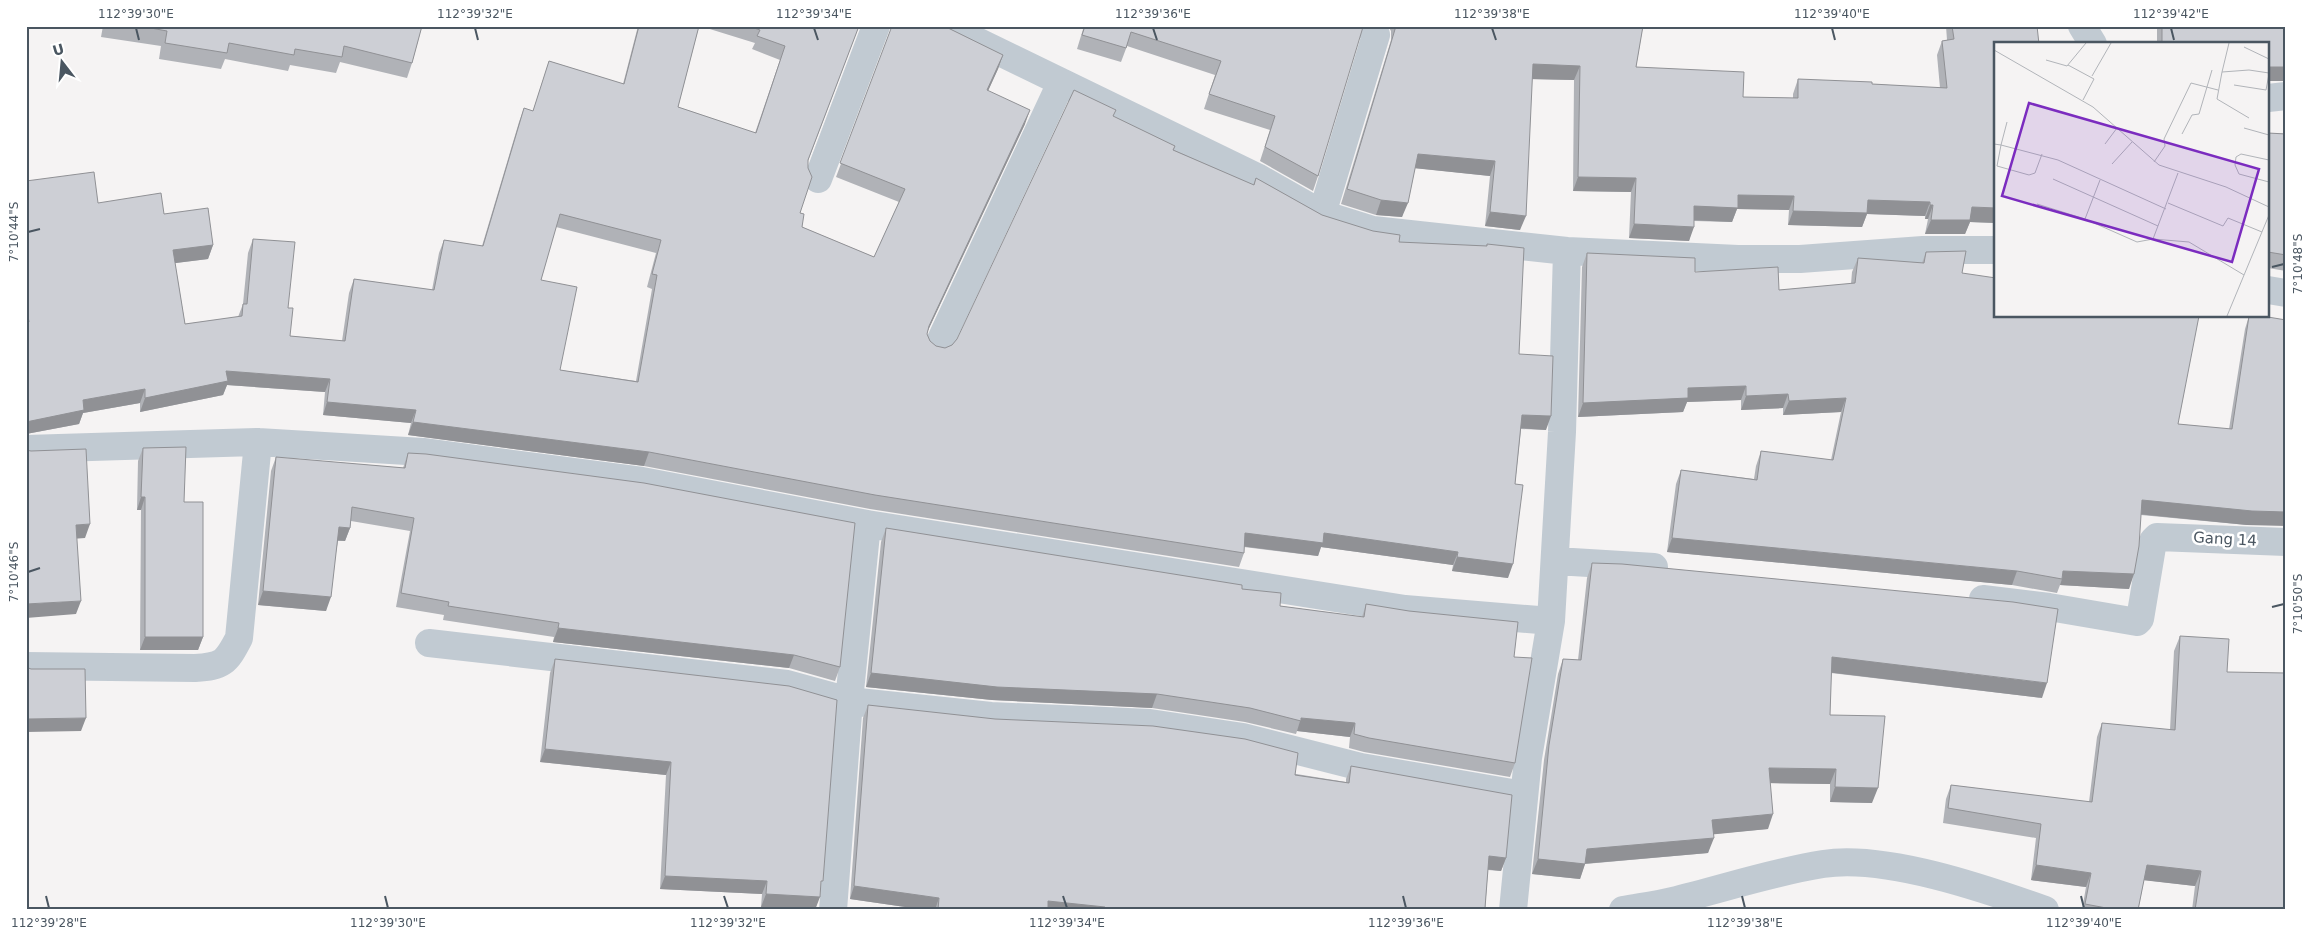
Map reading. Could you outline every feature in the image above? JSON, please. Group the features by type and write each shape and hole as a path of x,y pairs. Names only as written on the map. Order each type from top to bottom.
{"street":[{"path":"818,179 876,26"},
{"path":"946,26 1257,177 1322,214 1373,230 1567,252 1782,259 1923,250 1994,250"},
{"path":"1322,214 1376,35 1368,26"},
{"path":"2082,26 2092,42"},
{"path":"938,346 1061,83"},
{"path":"2270,98 2286,96"},
{"path":"1513,910 1528,758 1551,621 1556,561 1567,252"},
{"path":"2270,290 2286,293"},
{"path":"26,449 258,442 423,452 642,481 867,524 1405,609 1551,621"},
{"path":"26,666 195,668 217,666 228,659 239,638 258,442"},
{"path":"833,910 849,701 867,524"},
{"name":"Gang 14","path":"1959,597 2039,605 2137,622 2140,619 2153,541 2157,536 2286,542"},
{"path":"1556,561 1618,563 1676,569"},
{"path":"429,643 787,684 849,701 990,716 1150,723 1243,737 1361,767 1524,795"},
{"path":"1623,910 1670,902 1825,864 1849,863 1897,867 1997,893 2045,910"}],"building":[{"path":"140,26 422,26 412,63 344,46 342,57 295,49 294,55 229,43 227,53 165,43 167,31"},
{"path":"639,26 699,26 678,107 756,133 785,46 757,36 760,30 748,26 859,26 808,160 808,168 812,177 800,213 804,214 802,227 874,257 905,189 840,163 892,26 944,26 1003,55 987,90 1030,110 929,326 927,334 930,341 936,346 945,348 952,345 957,339 1074,90 1116,110 1113,116 1175,146 1173,150 1254,185 1256,178 1322,215 1373,231 1400,235 1399,242 1487,246 1487,244 1524,248 1519,354 1553,356 1551,416 1522,415 1515,484 1523,485 1513,564 1457,557 1458,552 1324,533 1323,543 1245,533 1244,553 875,495 649,452 413,422 416,410 327,402 330,379 226,371 228,381 145,398 145,389 83,400 84,410 26,422 26,322 29,322 26,305 26,181 94,172 98,203 161,193 164,214 208,208 213,245 173,250 185,324 242,316 243,304 247,304 253,239 295,242 288,308 293,308 290,336 345,341 354,279 434,290 444,240 483,246 524,108 533,111 549,61 624,84","holes":["560,214 661,240 652,274 657,275 638,382 560,370 577,287 541,280"]},
{"path":"1085,26 1363,27 1318,176 1265,147 1275,116 1209,94 1221,61 1131,32 1126,48 1082,35"},
{"path":"1396,26 1643,26 1636,67 1744,72 1743,97 1798,98 1798,79 1947,88 1942,41 1954,39 1952,26 2037,26 2039,42 1994,42 1994,208 1972,207 1970,220 1931,220 1933,205 1930,205 1930,202 1868,200 1867,213 1793,211 1794,196 1738,195 1738,208 1694,206 1694,227 1634,224 1636,178 1578,177 1580,66 1533,64 1526,216 1490,212 1495,161 1418,154 1408,203 1381,200 1347,189"},
{"path":"2162,26 2286,26 2286,67 2270,67 2270,42 2162,42"},
{"path":"2270,133 2286,134 2286,255 2270,252"},
{"path":"1966,251 1962,273 1994,278 1994,318 2199,318 2178,424 2232,429 2249,318 2270,317 2286,320 2286,512 2252,511 2142,500 2139,546 2134,574 2063,571 2062,579 2017,571 1672,538 1681,470 1757,480 1761,451 1833,460 1846,398 1789,401 1788,394 1746,396 1746,386 1688,388 1688,398 1583,403 1587,253 1695,258 1695,272 1778,267 1779,290 1855,283 1858,258 1924,263 1926,252"},
{"path":"186,447 184,502 203,502 203,637 145,637 145,497 141,497 143,448"},
{"path":"86,449 90,524 76,525 81,601 26,604 26,450"},
{"path":"408,453 644,483 855,523 840,667 794,655 558,628 559,623 448,606 449,602 401,593 414,518 352,507 350,528 339,527 331,597 263,591 276,457 405,468"},
{"path":"886,528 1242,585 1242,589 1281,593 1280,606 1364,617 1366,604 1409,611 1518,622 1514,657 1532,658 1515,763 1369,738 1354,734 1355,723 1301,718 1301,721 1250,708 1157,694 997,687 871,673"},
{"path":"1592,563 1622,564 2013,602 2058,609 2047,683 1832,657 1830,715 1885,716 1878,788 1835,787 1836,769 1769,768 1773,814 1712,820 1714,838 1587,849 1585,864 1538,859 1549,745 1563,659 1581,660"},
{"path":"2180,636 2229,639 2227,672 2286,673 2286,910 2195,910 2201,871 2147,865 2138,910 2117,910 2085,904 2091,873 2036,865 2041,824 1948,808 1951,785 2092,802 2102,723 2175,730"},
{"path":"555,659 789,686 837,700 823,881 821,881 820,897 766,894 767,881 665,876 671,762 545,749"},
{"path":"26,667 31,669 85,669 86,718 26,719"},
{"path":"868,705 995,719 1153,726 1245,739 1298,753 1295,775 1349,783 1351,766 1512,795 1506,858 1489,856 1485,908 1482,910 1105,910 1105,907 1048,901 1048,909 938,910 939,898 854,886"}]}
